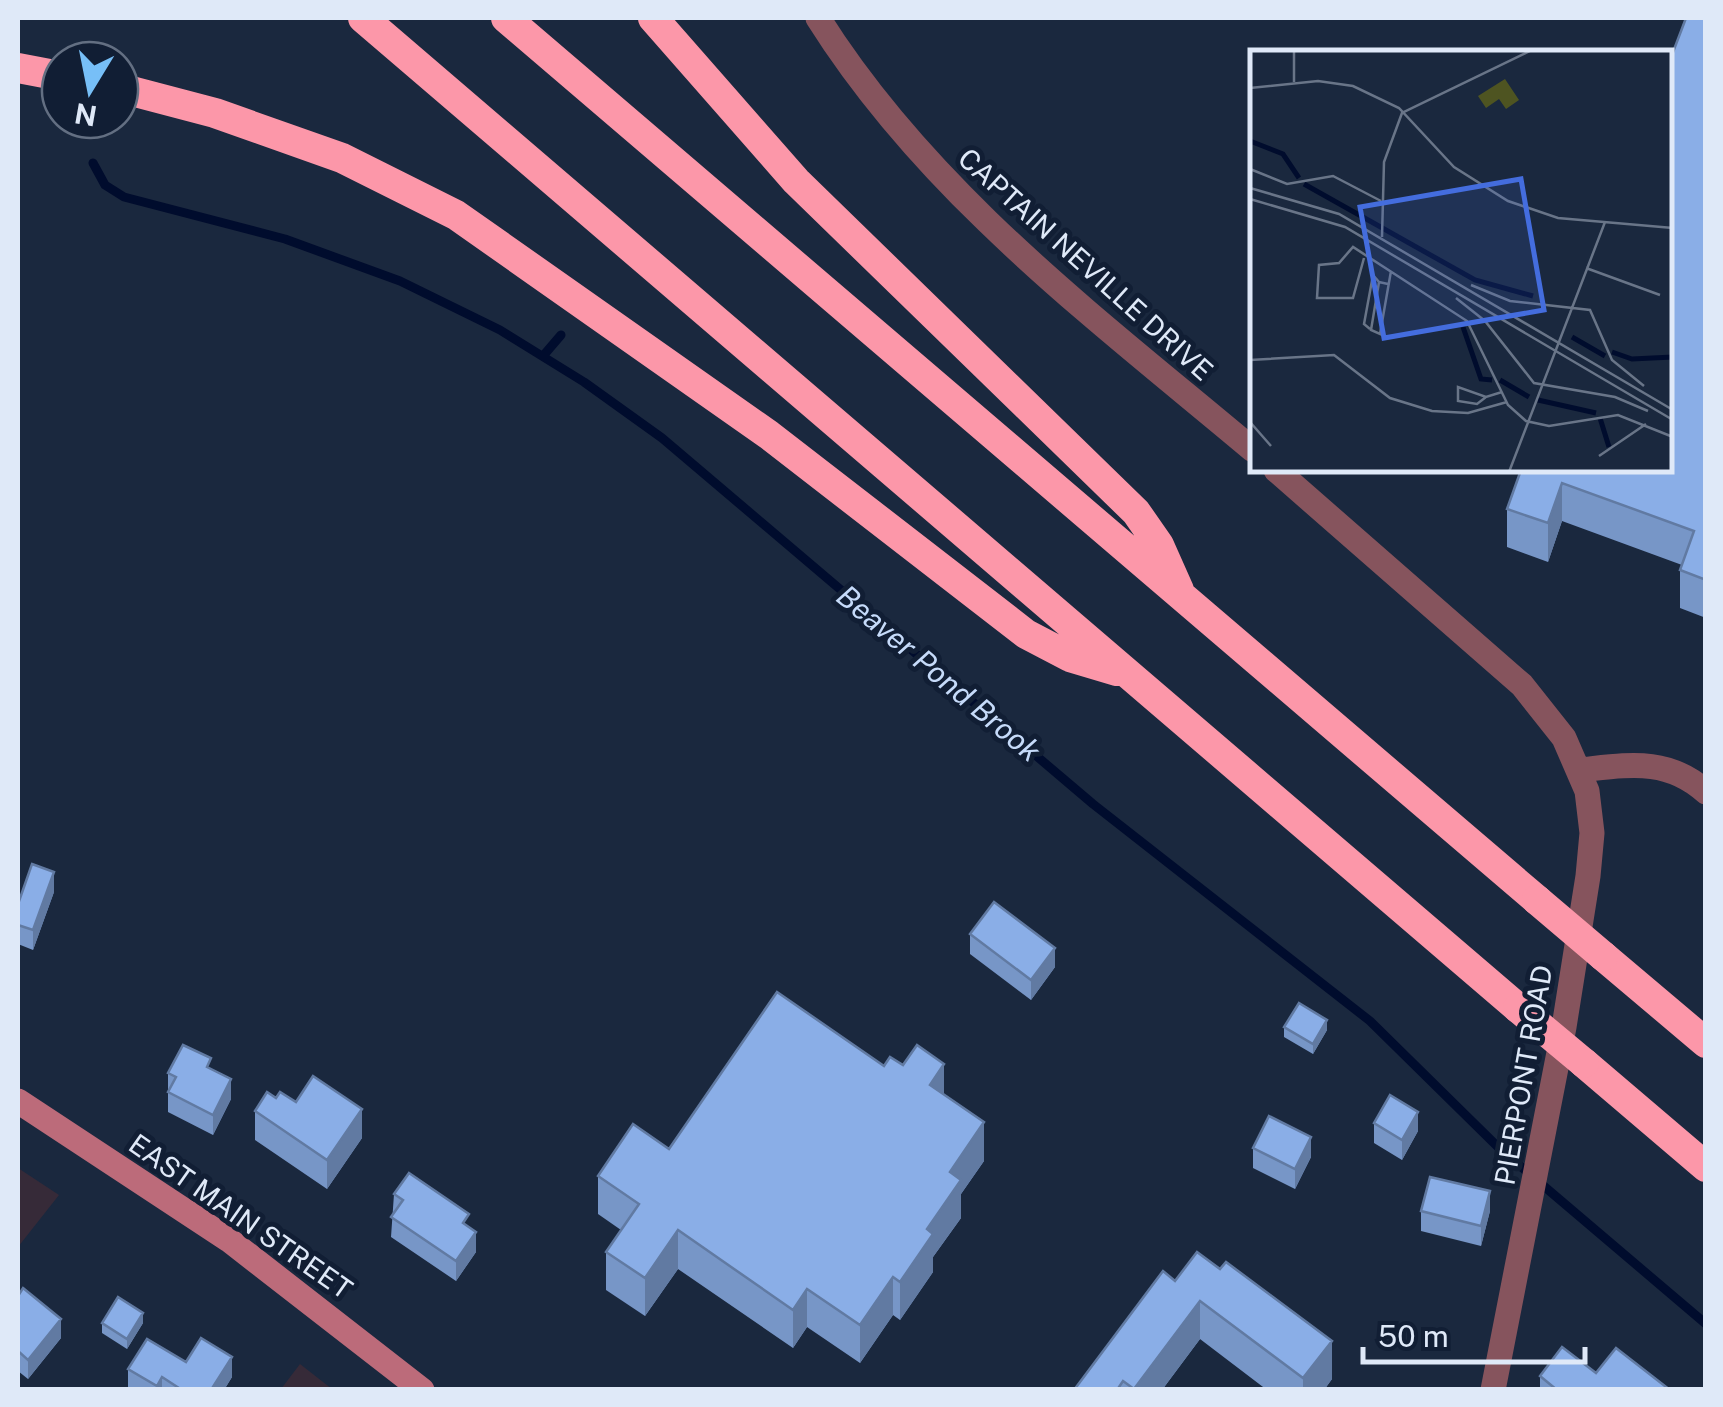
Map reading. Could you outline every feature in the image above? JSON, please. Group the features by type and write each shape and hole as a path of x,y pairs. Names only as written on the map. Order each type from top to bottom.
{"highway":[{"path":"363,18 1706,1168"},
{"path":"506,18 1706,1044"},
{"path":"653,18 756,139 838,225 1136,512 1159,545 1182,598"},
{"path":"140,94 286,137 434,202 770,435 1026,634 1070,657 1126,673"}],"main road":[{"name":"EAST MAIN STREET","path":"18,1101 228,1240 422,1390"}],"street":[{"name":"CAPTAIN NEVILLE DRIVE","path":"818,18 887,114 954,190 1059,287 1250,447"},
{"path":"1278,472 1499,662 1548,715 1580,770 1647,763 1674,770 1706,792"},
{"name":"PIERPONT ROAD","path":"1493,1390 1540,1151 1591,852 1592,819 1580,770"}],"shaded area":[{"path":"18,1168 59,1195 18,1247"},
{"path":"300,1364 332,1389 281,1389"}],"building":[{"path":"1686,18 1706,18 1706,580 1680,570 1694,531 1562,483 1548,523 1507,509 1520,472 1673,472 1673,52"},
{"path":"32,864 54,872 33,930 18,925 18,904"},
{"path":"994,902 1055,948 1031,980 970,934"},
{"path":"777,992 884,1066 890,1057 903,1065 917,1045 944,1064 930,1085 984,1122 950,1172 961,1180 927,1229 933,1234 900,1282 893,1277 860,1325 807,1289 793,1310 678,1230 645,1278 606,1252 639,1204 598,1176 633,1124 669,1149"},
{"path":"1299,1003 1327,1020 1313,1044 1284,1027"},
{"path":"183,1045 211,1058 207,1067 231,1079 213,1115 168,1092 176,1077 168,1073"},
{"path":"313,1076 362,1109 327,1160 255,1111 267,1092 276,1098 280,1092 296,1102"},
{"path":"1390,1095 1418,1112 1402,1140 1374,1123"},
{"path":"1269,1116 1311,1137 1295,1169 1253,1148"},
{"path":"409,1173 469,1214 463,1223 476,1232 456,1261 391,1217 403,1200 394,1194"},
{"path":"1430,1177 1490,1191 1481,1226 1421,1211"},
{"path":"1197,1252 1220,1269 1226,1262 1332,1341 1303,1378 1200,1301 1134,1389 1123,1381 1117,1390 1074,1390 1163,1271 1175,1281"},
{"path":"23,1288 61,1319 28,1360 18,1351 18,1296"},
{"path":"118,1297 143,1313 127,1339 102,1323"},
{"path":"201,1338 232,1357 211,1390 182,1390 162,1377 157,1386 128,1369 147,1339 186,1362"},
{"path":"1562,1347 1596,1373 1616,1348 1670,1390 1557,1390 1540,1376"}],"waterway":[{"name":"Beaver Pond Brook","path":"93,163 105,185 124,197 285,239 400,281 500,330 584,382 662,438 1093,804 1370,1021 1499,1148 1706,1324"},
{"path":"543,356 561,335"}]}
